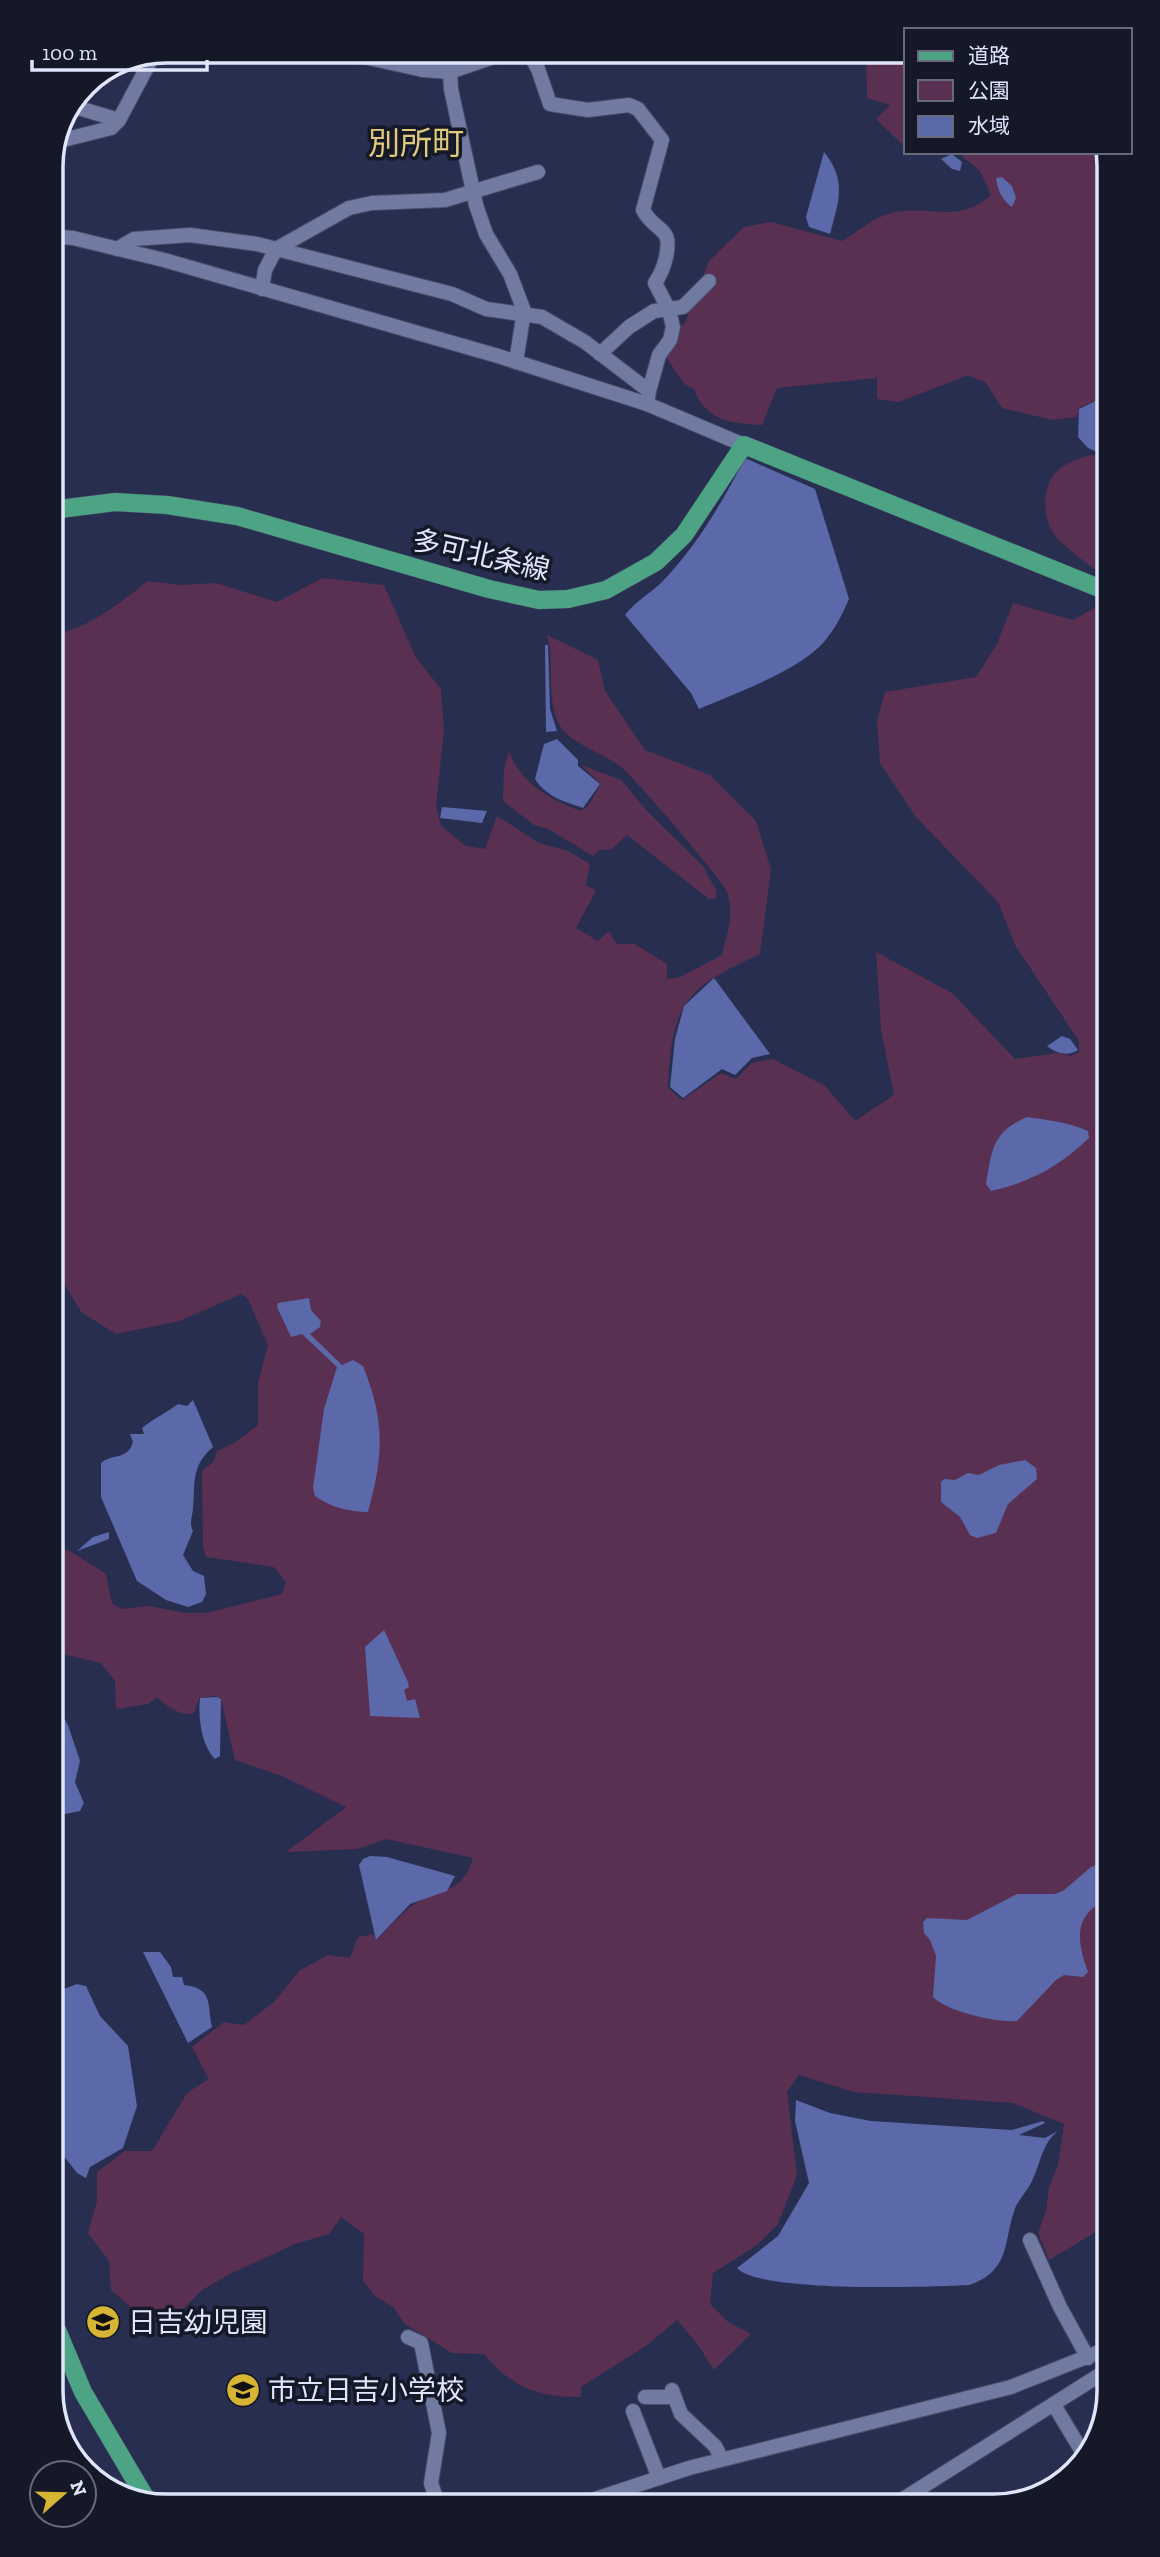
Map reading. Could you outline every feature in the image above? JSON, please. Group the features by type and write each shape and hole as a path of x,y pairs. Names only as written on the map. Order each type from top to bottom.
{"main road":[{"name":"多可北条線","path":"63,509 116,502 167,505 237,516 489,589 539,600 568,599 606,590 656,562 684,535 744,445"},
{"path":"744,445 1097,587"},
{"path":"63,2344 83,2392 141,2491"}],"street":[{"path":"389,63 423,71 450,72 476,63"},
{"path":"419,63 423,71"},
{"path":"450,63 474,191 486,234 510,274 524,314 516,362"},
{"path":"534,63 550,104 588,110 629,105 638,109 662,140 643,210 648,219 666,234 671,244 665,266 655,283 669,310 673,327 670,340 659,355 648,398"},
{"path":"67,139 111,128 119,120 148,65"},
{"path":"80,109 119,120"},
{"path":"262,289 265,270 276,250 349,208 373,203 445,200 538,172"},
{"path":"117,249 134,239 190,234 276,250 452,294 486,309 542,317 600,354 648,398"},
{"path":"63,238 117,249 648,398 744,445"},
{"path":"600,354 629,327 654,311 683,307 709,281"},
{"path":"1030,2240 1060,2307 1097,2364"},
{"path":"408,2337 421,2343 439,2433 431,2483 435,2494"},
{"path":"609,2494 722,2459 1011,2387 1097,2354"},
{"path":"911,2494 1097,2377"},
{"path":"645,2397 673,2394 681,2414 715,2446 722,2459"},
{"path":"1054,2405 1080,2448"},
{"path":"633,2411 659,2477"}],"green space":[{"path":"866,63 904,63 904,144 876,119 890,105 867,98"},
{"path":"959,154 1096,154 1097,400 1079,408 1077,417 1052,420 1002,408 986,383 968,375 899,402 877,399 877,378 777,388 762,425 740,423 721,419 706,408 694,389 684,384 663,352 669,333 685,323 709,261 744,227 771,222 842,241 885,215 899,211 953,212 978,204 991,195 980,171"},
{"path":"1091,455 1097,455 1097,572 1068,549 1048,523 1045,505 1048,487 1056,472"},
{"path":"323,578 384,585 415,656 441,689 444,731 436,805 441,826 466,846 485,849 497,816 539,843 568,851 590,864 586,885 596,890 576,928 598,941 609,931 617,944 635,944 667,964 667,979 680,977 722,955 729,923 727,892 677,828 620,766 572,739 562,729 553,707 547,635 598,660 605,691 645,750 710,775 756,821 771,869 760,954 714,978 687,1003 673,1037 668,1088 682,1100 721,1073 736,1079 752,1063 773,1059 825,1086 855,1121 894,1095 881,1029 876,952 952,993 1015,1059 1058,1053 1071,1056 1079,1052 1079,1041 1015,945 998,902 916,817 880,763 877,721 885,692 976,677 997,644 1013,603 1073,620 1097,607 1097,2231 1049,2260 1038,2233 1046,2211 1049,2187 1058,2165 1064,2124 1013,2103 854,2092 799,2075 787,2092 797,2175 778,2224 757,2245 713,2273 710,2304 728,2322 751,2334 714,2370 677,2320 646,2346 581,2387 581,2397 539,2393 505,2375 484,2354 452,2353 405,2324 393,2307 376,2297 363,2281 364,2234 341,2217 329,2234 295,2244 230,2274 202,2290 180,2312 161,2320 139,2314 111,2290 109,2261 88,2233 97,2201 97,2172 125,2151 152,2151 187,2093 209,2079 192,2047 224,2022 244,2025 274,2002 299,1971 328,1955 350,1958 358,1937 374,1934 377,1940 412,1906 456,1885 468,1870 473,1858 386,1839 357,1849 286,1852 346,1807 282,1776 235,1760 221,1699 216,1696 199,1698 194,1713 189,1714 174,1710 157,1697 148,1704 116,1709 115,1681 101,1663 63,1654 63,1551 67,1549 106,1574 112,1604 122,1609 150,1606 185,1613 206,1613 282,1594 286,1582 274,1567 206,1557 203,1546 202,1471 214,1461 217,1451 234,1443 258,1425 258,1383 268,1345 248,1299 241,1294 180,1321 116,1334 81,1312 63,1281 63,633 91,621 148,581 180,585 216,583 277,602"},
{"path":"509,751 521,773 538,789 580,811 588,806 601,784 581,765 621,780 648,812 703,866 716,890 716,898 709,899 627,835 612,849 599,850 593,856 548,829 534,825 503,801 504,769"}],"water":[{"path":"824,152 836,172 839,191 830,234 809,227 806,217"},
{"path":"952,154 962,162 960,171 952,169 941,159"},
{"path":"1002,177 1012,186 1016,198 1012,207 999,190 996,178"},
{"path":"1097,400 1097,452 1088,448 1078,437 1079,409"},
{"path":"745,458 815,489 849,599 832,632 812,653 765,681 699,709 691,693 625,615 661,583 686,555 718,508"},
{"path":"545,645 548,645 550,709 557,731 546,732"},
{"path":"557,739 578,760 578,766 600,784 583,808 550,794 535,779 544,744"},
{"path":"442,807 487,811 482,823 440,818"},
{"path":"714,978 770,1054 752,1058 735,1075 722,1069 683,1098 670,1087 675,1039 684,1006"},
{"path":"1062,1036 1070,1039 1078,1050 1062,1053 1047,1046"},
{"path":"1027,1117 1080,1128 1088,1131 1089,1138 1044,1172 991,1191 986,1184 996,1143 1007,1129"},
{"path":"309,1298 311,1310 321,1321 320,1327 310,1334 342,1365 353,1360 363,1366 375,1404 380,1438 379,1455 368,1512 340,1508 315,1496 313,1488 324,1409 337,1367 302,1334 291,1337 277,1307 278,1303"},
{"path":"193,1400 213,1447 201,1461 196,1475 191,1523 193,1531 183,1555 193,1571 204,1576 206,1594 202,1602 188,1607 166,1600 137,1581 101,1497 101,1463 127,1452 133,1442 130,1434 144,1434 142,1428 178,1404 187,1406"},
{"path":"1025,1460 1036,1468 1037,1479 1008,1504 996,1533 977,1538 970,1535 960,1517 941,1502 941,1482 944,1479 955,1480 968,1473 979,1475 999,1465"},
{"path":"109,1532 109,1539 77,1551 93,1537"},
{"path":"384,1630 408,1682 409,1687 404,1690 407,1701 415,1699 420,1718 370,1716 365,1647"},
{"path":"200,1698 221,1699 220,1756 215,1759 206,1746 199,1706"},
{"path":"63,1716 80,1761 75,1782 84,1803 80,1811 63,1814"},
{"path":"370,1856 387,1857 455,1876 447,1891 410,1904 376,1940 359,1865 363,1859"},
{"path":"1097,1865 1097,1905 1088,1913 1080,1930 1081,1950 1088,1972 1083,1977 1064,1975 1056,1980 1017,2021 973,2015 949,2007 933,1997 936,1956 924,1933 923,1922 927,1918 967,1920 1017,1894 1055,1894 1063,1891 1091,1867"},
{"path":"143,1952 160,1952 171,1967 173,1977 182,1977 184,1985 194,1987 205,1994 212,2027 188,2043"},
{"path":"77,1984 86,1986 100,2016 128,2046 137,2106 123,2148 90,2167 86,2178 77,2173 63,2155 63,1989"},
{"path":"796,2100 830,2113 871,2121 1012,2130 1043,2121 1045,2123 1019,2135 1045,2138 1058,2131 1048,2142 1031,2183 1016,2206 999,2263 983,2279 969,2285 919,2287 810,2285 752,2276 737,2268 778,2236 809,2183 795,2121"}],"place":[{"name":"日吉幼児園","path":"103,2322"},
{"name":"市立日吉小学校","path":"243,2390"}],"district":[{"name":"別所町","path":"416,143"}]}
